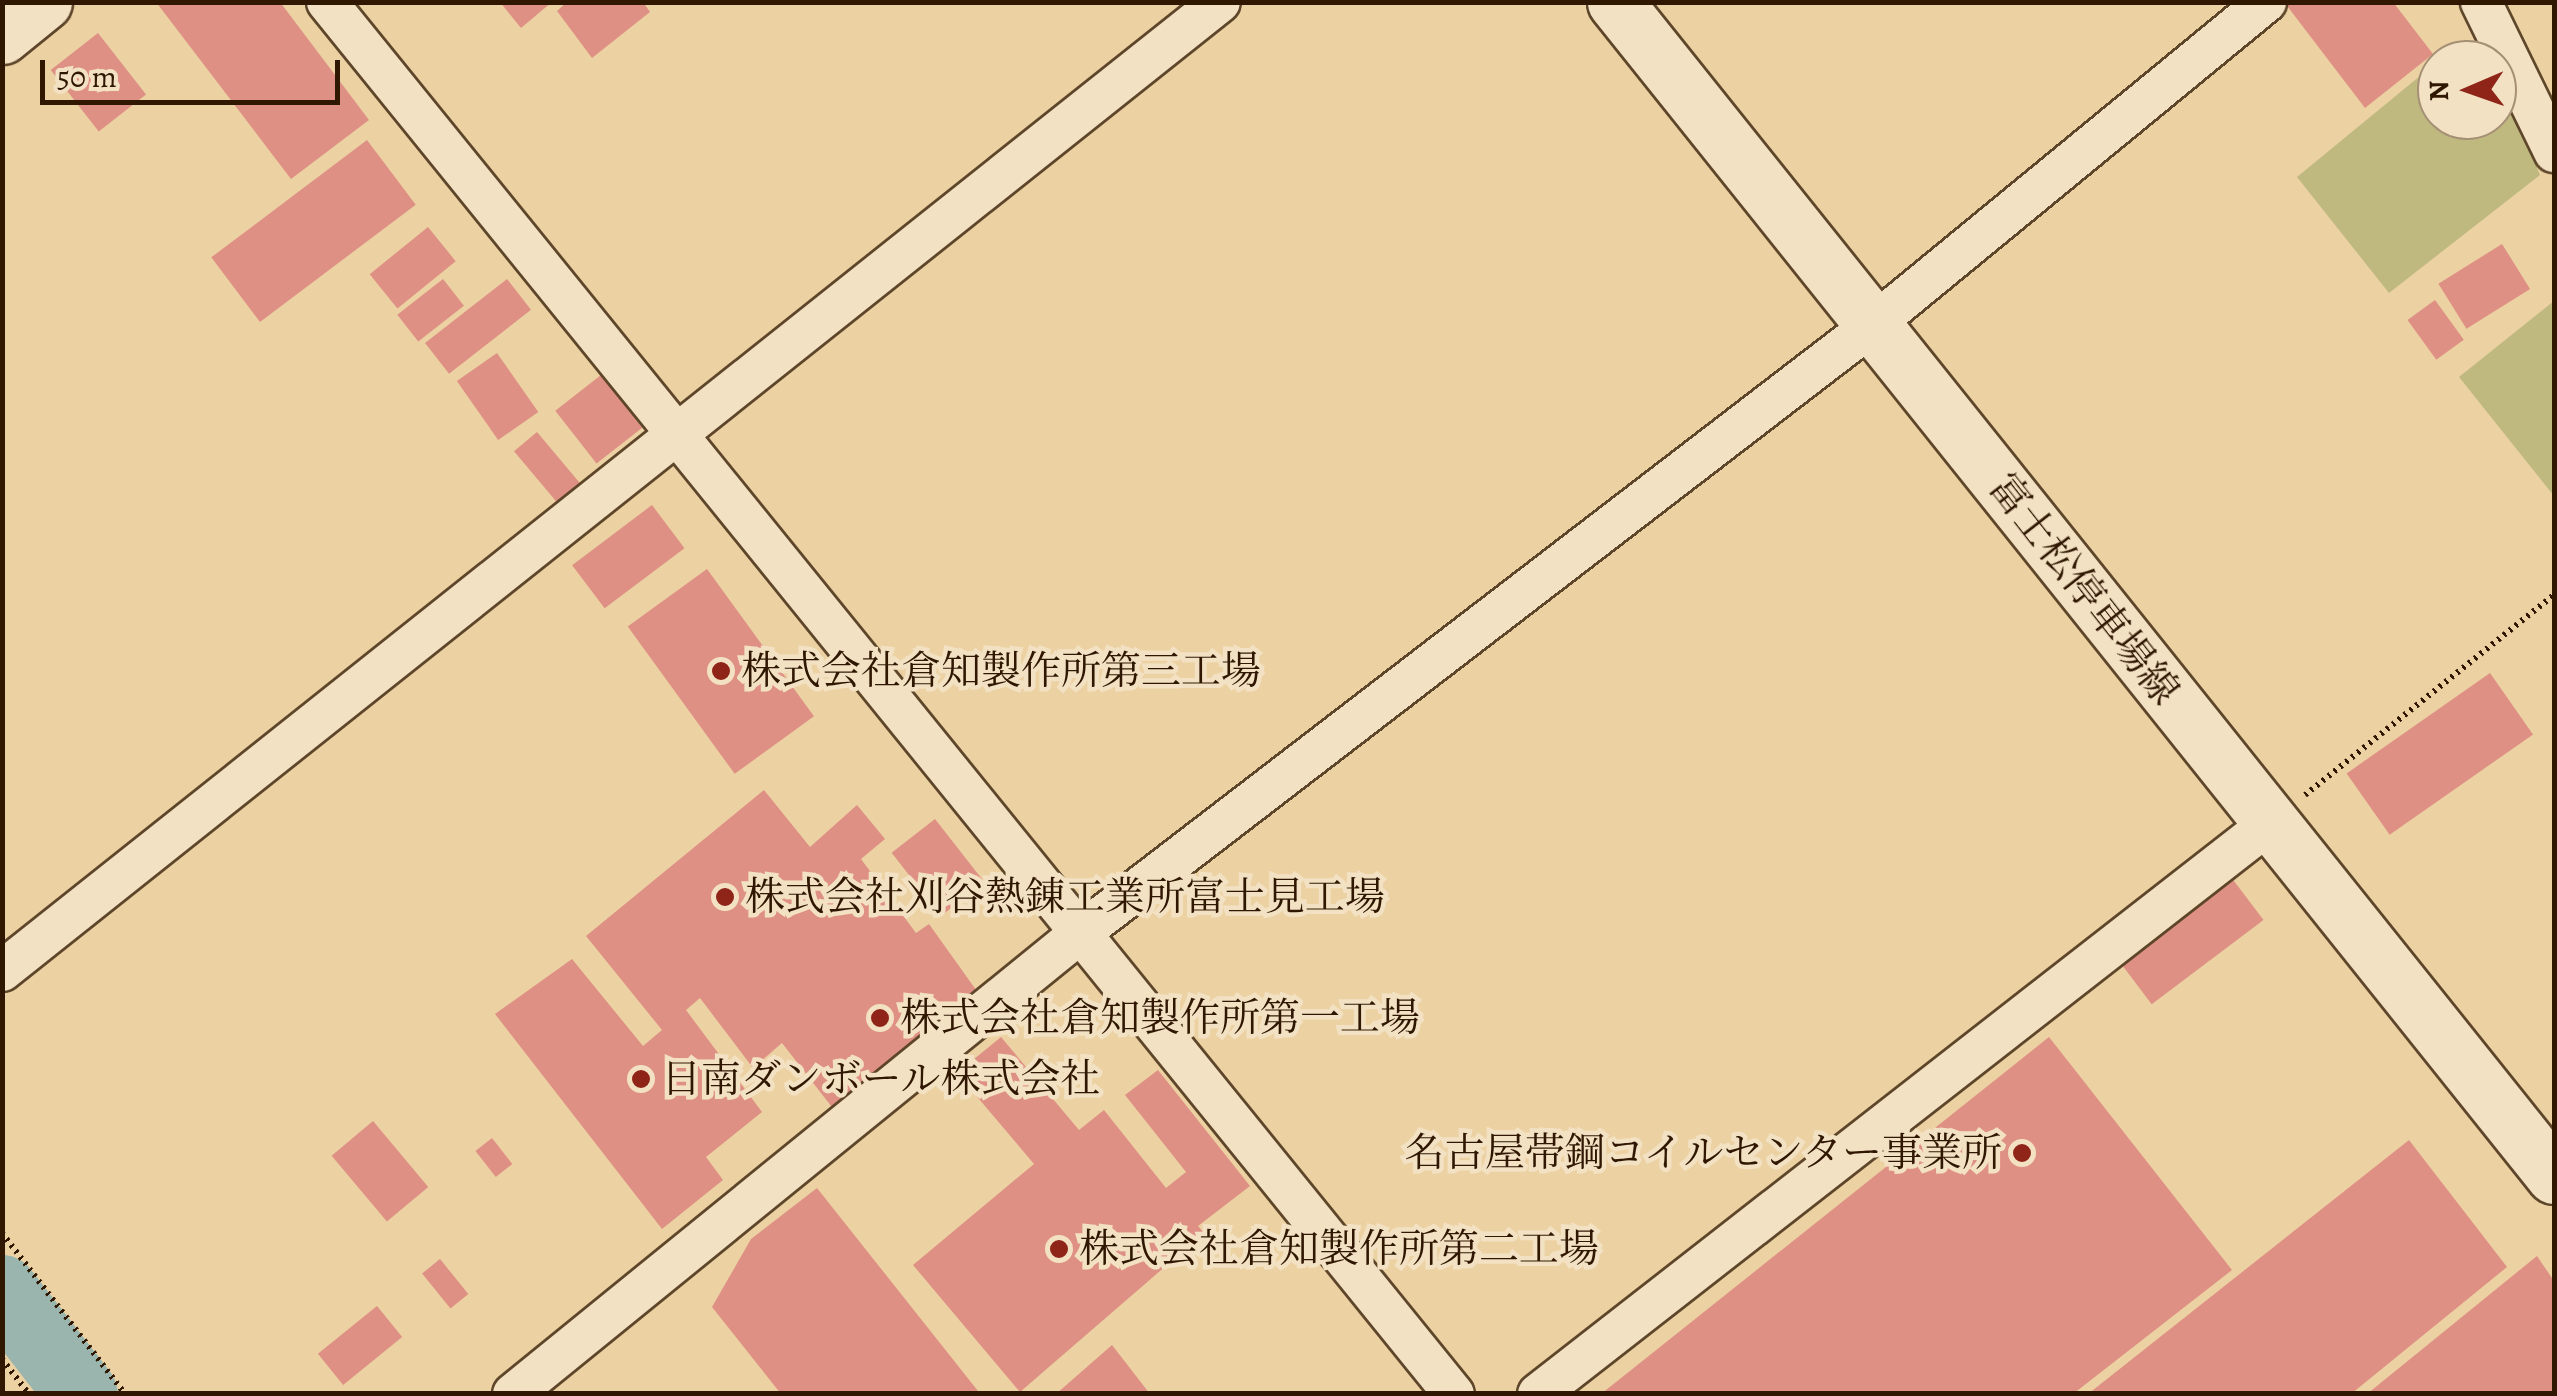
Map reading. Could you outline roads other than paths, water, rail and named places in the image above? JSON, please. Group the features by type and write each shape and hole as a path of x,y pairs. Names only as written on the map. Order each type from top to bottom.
{"main road":[{"path":"2,36 44,2"},
{"name":"富士松停車場線","path":"1615,2 1875,322 2269,824 2554,1176"}],"street":[{"path":"327,2 1454,1394"},
{"path":"2,971 1220,2"},
{"path":"513,1394 1079,934 1875,322 2266,2"},
{"path":"2480,2 2554,152"},
{"path":"1538,1394 2269,824"}],"waterway":[{"path":"2,1291 82,1394"}],"place":[{"name":"株式会社倉知製作所第三工場","path":"721,671"},
{"name":"株式会社刈谷熱錬工業所富士見工場","path":"725,897"},
{"name":"株式会社倉知製作所第一工場","path":"880,1018"},
{"name":"日南ダンボール株式会社","path":"641,1079"},
{"name":"名古屋帯鋼コイルセンター事業所","path":"2022,1153"},
{"name":"株式会社倉知製作所第二工場","path":"1059,1249"}]}
